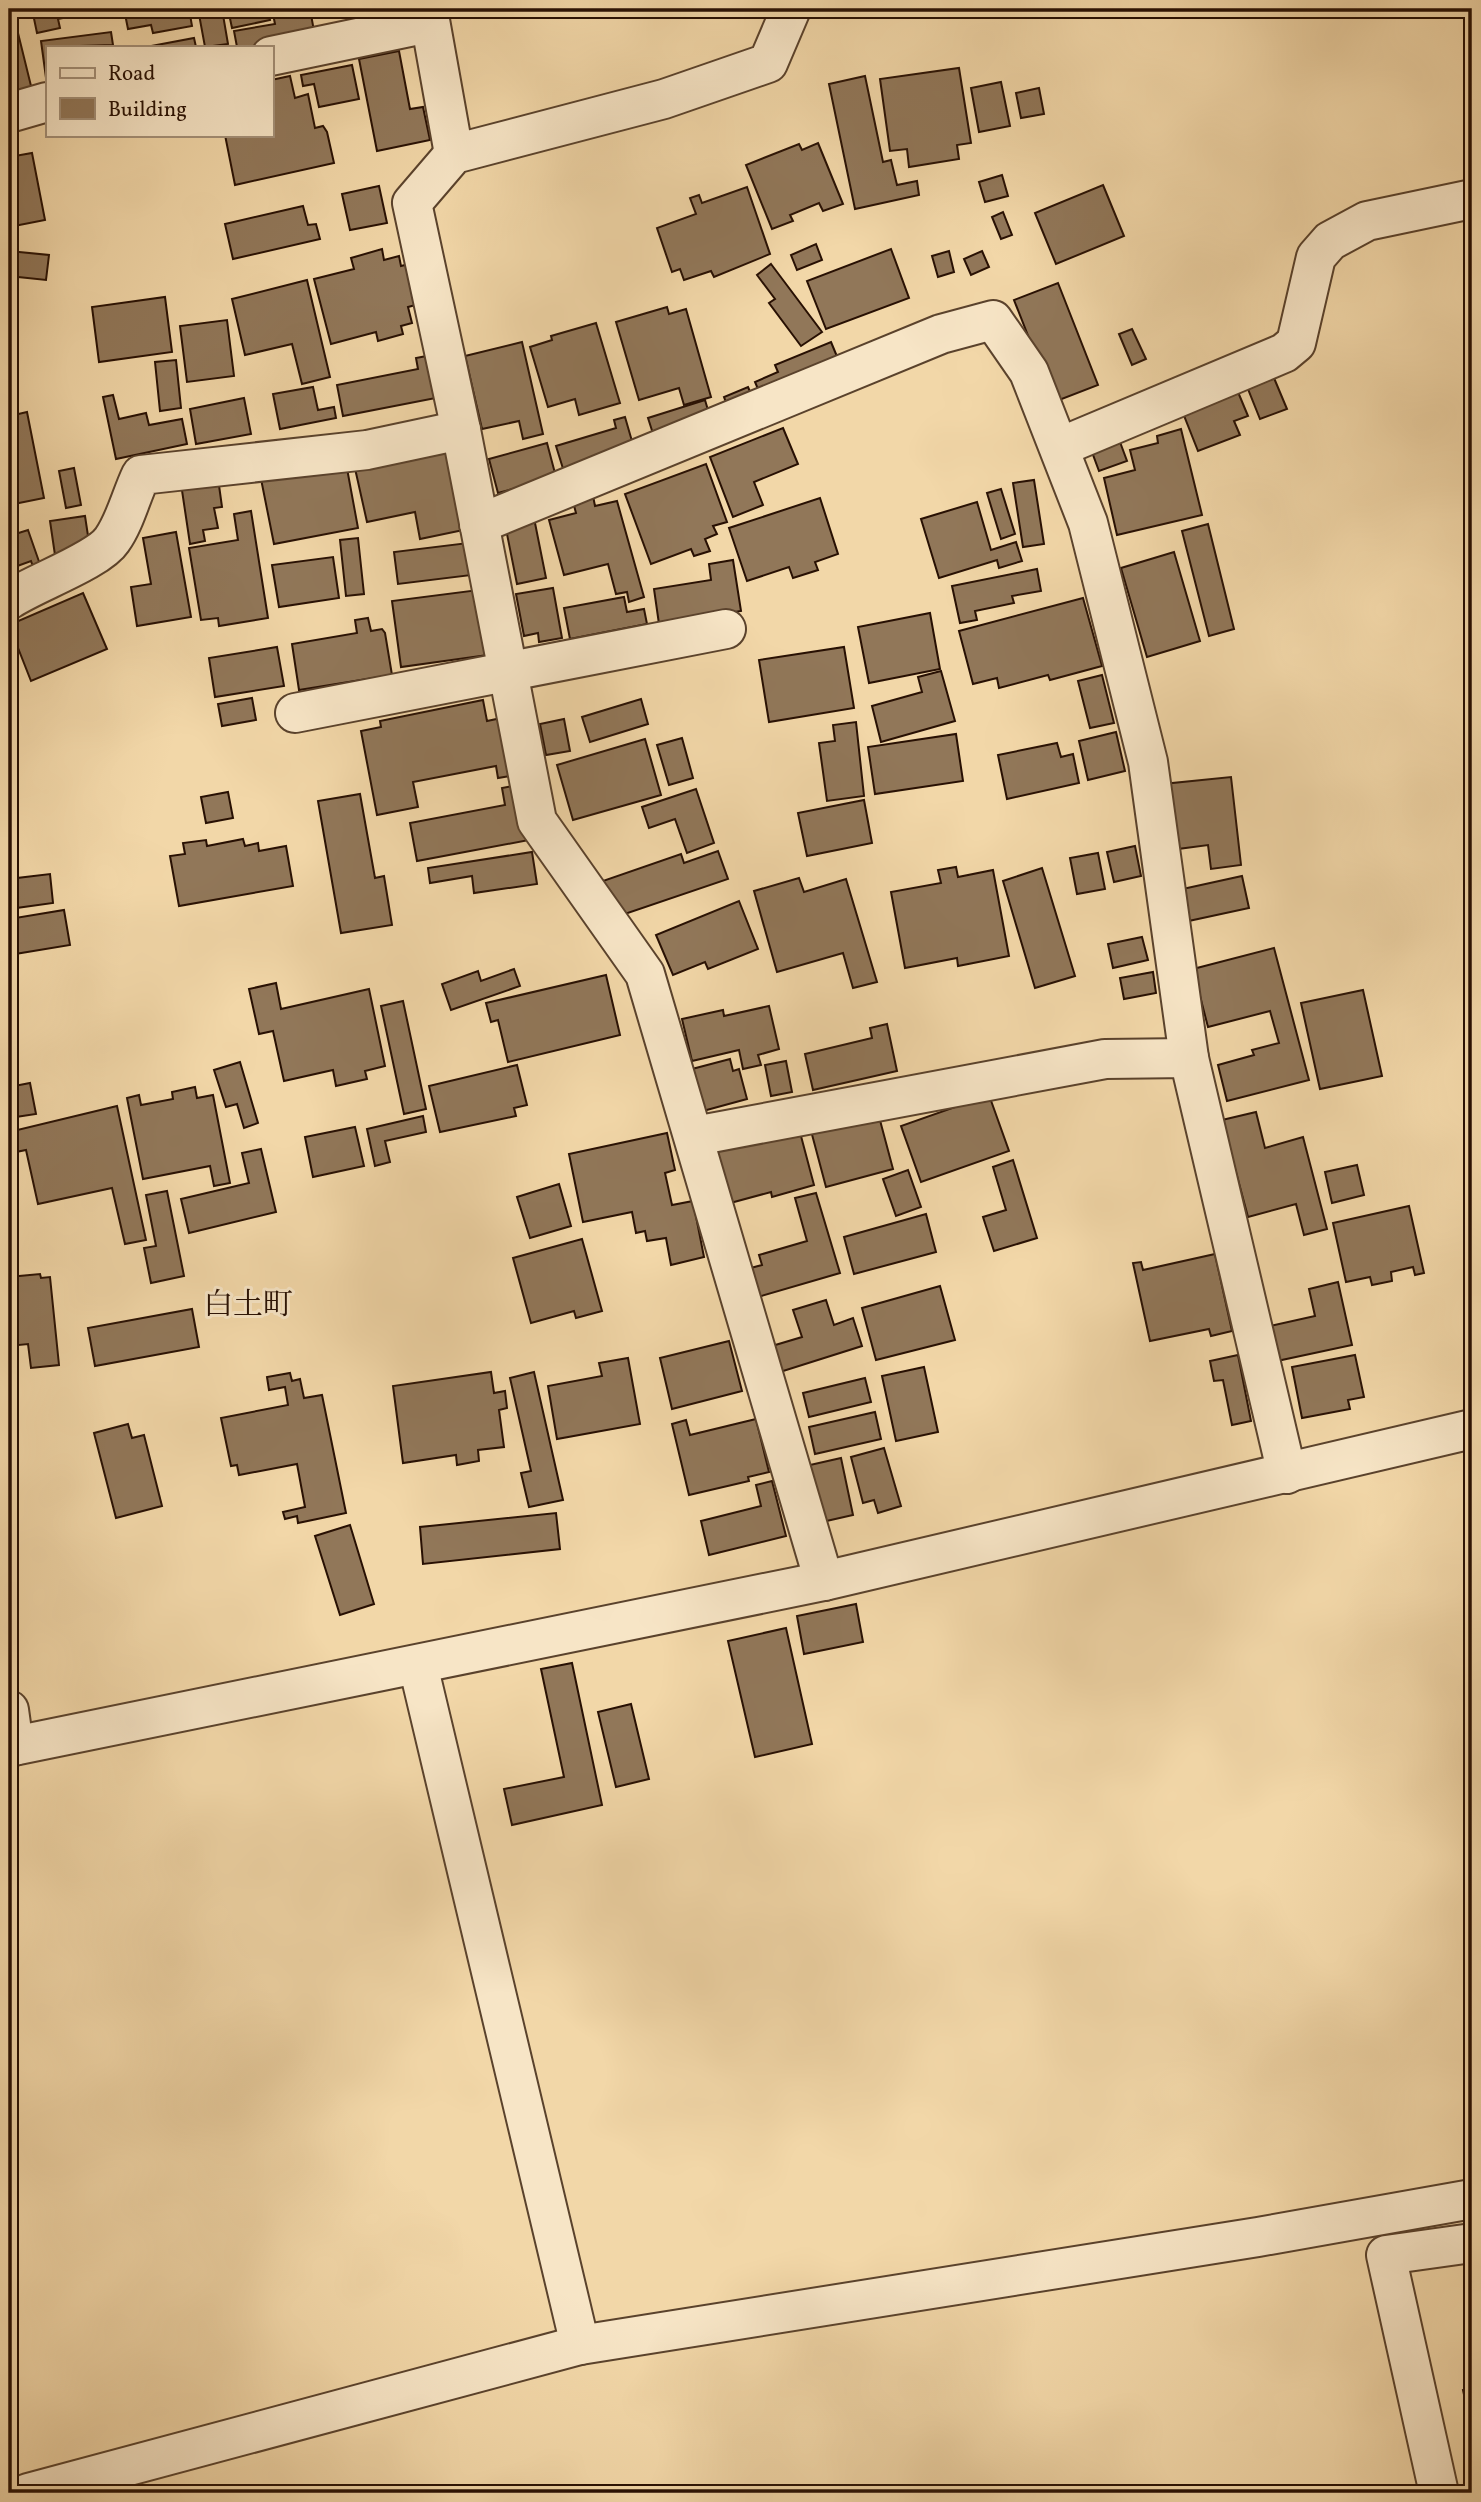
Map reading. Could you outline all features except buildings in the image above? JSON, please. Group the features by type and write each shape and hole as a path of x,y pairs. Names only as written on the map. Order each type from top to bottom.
{"street":[{"path":"791,9 768,62 664,99 454,154 412,203 461,430 537,821 645,974 695,1136 744,1318 824,1581"},
{"path":"273,55 429,16 454,154"},
{"path":"9,113 46,102"},
{"path":"1060,447 1284,354 1296,343 1316,257 1329,241 1367,221 1472,199"},
{"path":"479,524 941,334 993,320 1029,372 1088,523 1148,762 1189,1058 1287,1474"},
{"path":"9,600 33,584 91,559 112,541 141,475 367,450 461,430"},
{"path":"295,713 508,674 726,629"},
{"path":"695,1136 1105,1059 1189,1058"},
{"path":"10,1734 418,1665 824,1581 1472,1429"},
{"path":"418,1665 580,2345"},
{"path":"28,2493 580,2345 1258,2237 1472,2199"},
{"path":"1439,2493 1386,2255 1472,2242"}],"district":[{"name":"白土町","path":"248,1306"}]}
